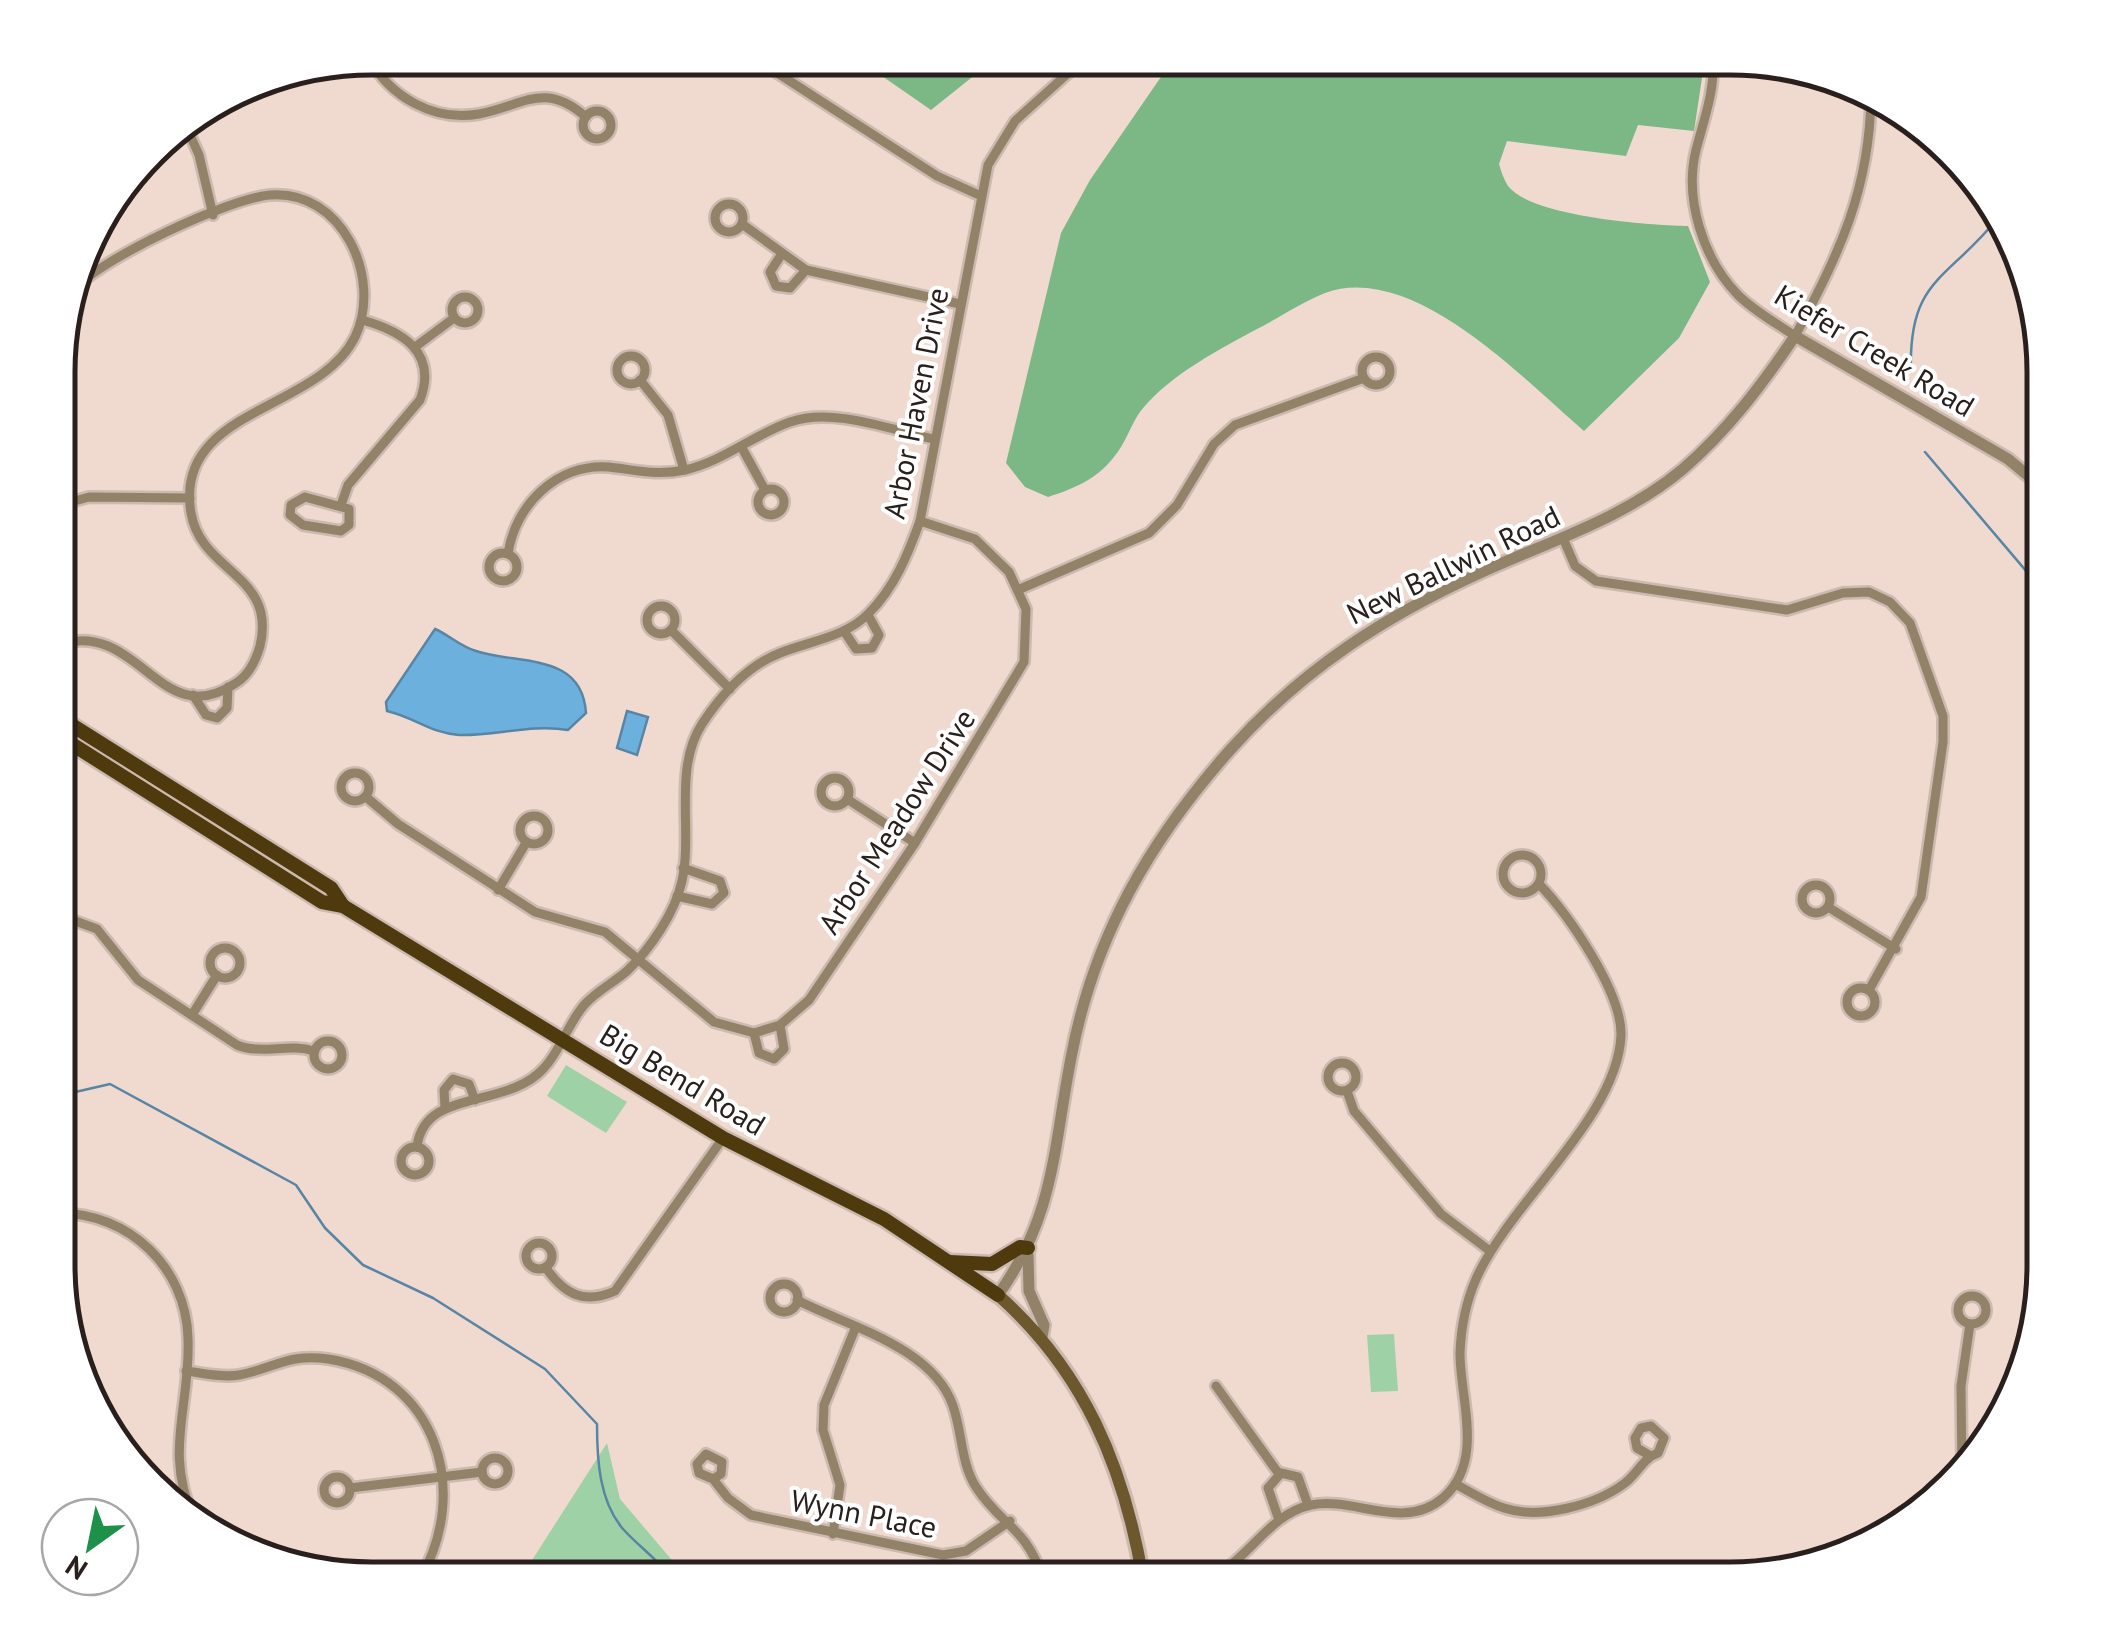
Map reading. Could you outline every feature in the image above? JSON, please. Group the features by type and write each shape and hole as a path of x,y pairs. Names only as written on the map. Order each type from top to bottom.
{"main road":[{"name":"Big Bend Road","path":"75,728 331,888 343,906"},
{"name":"Big Bend Road","path":"75,746 322,902 343,906 723,1138 884,1219 998,1295"},
{"path":"948,1262 992,1264 1020,1247 1028,1248"},
{"path":"998,1295 1042,1337 1071,1376 1105,1440 1131,1518 1140,1562"}],"street":[{"path":"383,75 402,96 430,110 476,115 537,96 572,104 586,116"},
{"path":"781,75 937,176 979,195"},
{"name":"Arbor Haven Drive","path":"445,1107 520,1088 544,1068 583,1006 639,958 676,896 683,868 692,748 700,727 730,689 756,664 844,631 868,615 901,570 920,520 979,195 988,166 1015,120 1066,76"},
{"name":"Kiefer Creek Road","path":"1712,76 1692,183 1699,227 1726,280 1741,298 1795,336 2008,459 2027,474"},
{"name":"New Ballwin Road","path":"998,1295 1028,1248 1050,1186 1072,1053 1095,965 1113,921 1168,824 1262,716 1356,636 1483,571 1629,505 1681,470 1754,397 1795,336 1859,200 1867,168 1870,111"},
{"path":"191,136 200,155 212,215"},
{"path":"75,641 87,639 116,646 155,682 193,695 228,687 244,676 257,658 263,620 251,588 204,546 196,530 190,498 195,464 223,430 324,373 347,348 362,320 360,258 340,226 306,202 270,194 114,256 92,275"},
{"path":"742,224 806,270 960,304"},
{"path":"781,255 770,272 776,286 790,288 806,270"},
{"path":"416,347 454,318"},
{"path":"341,505 348,485 420,400 426,373 416,347 398,331 362,320"},
{"path":"920,520 976,538 1020,590 1149,533 1176,505 1214,444 1236,425 1364,378"},
{"path":"640,380 668,415 684,470"},
{"path":"508,554 523,511 558,479 606,467 650,474 684,470 742,448 788,422 808,418 934,439"},
{"path":"742,448 765,490"},
{"path":"75,500 90,496 190,498"},
{"path":"297,498 341,505 349,509 352,518 341,531 303,525 292,519 289,510 297,498"},
{"path":"1563,538 1575,566 1596,581 1787,610 1843,593 1869,592 1890,602 1910,622 1945,728 1921,897 1896,949 1869,990"},
{"name":"Arbor Meadow Drive","path":"754,1033 780,1025 810,1000 915,843 1024,662 1028,625 1020,590"},
{"path":"844,631 856,649 872,648 878,635 868,615"},
{"path":"671,630 730,689"},
{"path":"193,695 206,715 218,718 227,708 228,687"},
{"path":"366,798 398,824 498,890 550,918 605,932 703,1016 727,1028 754,1033 759,1052 774,1059 784,1049 780,1025"},
{"path":"848,799 915,843"},
{"path":"498,890 526,842"},
{"path":"1516,856 1534,859 1541,871 1539,884 1524,894 1512,891 1504,882 1505,864 1516,856"},
{"path":"676,896 712,904 724,893 720,881 683,868"},
{"path":"1237,1562 1279,1520 1308,1506 1415,1512 1442,1498 1455,1484 1468,1442 1460,1356 1463,1324 1474,1282 1490,1251 1611,1084 1620,1048 1621,1030 1614,998 1556,901 1539,884"},
{"path":"1828,907 1896,949"},
{"path":"76,921 98,929 138,980 246,1048 290,1046 314,1052"},
{"path":"192,1014 217,975"},
{"path":"418,1147 426,1122 445,1107 444,1090 453,1079 470,1084 476,1100"},
{"path":"1347,1090 1354,1110 1440,1214 1490,1251"},
{"path":"546,1268 564,1290 575,1296 588,1299 615,1291 723,1138"},
{"path":"76,1215 96,1218 127,1231 164,1265 186,1316 186,1371 176,1447 184,1494"},
{"path":"1028,1248 1029,1292 1044,1325 1042,1337"},
{"path":"797,1300 907,1354 934,1375 954,1406 976,1486 1029,1544 1036,1561"},
{"path":"1962,1451 1961,1386 1970,1324"},
{"path":"833,1534 840,1485 823,1430 824,1405 855,1329"},
{"path":"186,1371 238,1376 276,1362 316,1358 366,1370 398,1392 422,1416 438,1450 444,1476 441,1529 428,1561"},
{"path":"1216,1386 1279,1474 1298,1477 1308,1506"},
{"path":"1455,1484 1520,1512 1565,1508 1592,1501 1624,1484 1648,1455"},
{"path":"350,1488 482,1472"},
{"path":"1279,1474 1268,1488 1279,1520"},
{"name":"Wynn Place","path":"713,1479 728,1498 751,1514 920,1553 955,1554 1010,1521"}],"green space":[{"path":"881,75 974,75 931,110"},
{"path":"1162,76 1702,76 1694,131 1638,125 1626,156 1507,141 1499,164 1508,186 1521,197 1541,205 1592,217 1688,226 1710,282 1679,338 1584,431 1498,356 1430,309 1394,294 1359,288 1325,293 1182,373 1144,407 1106,466 1080,484 1048,497 1025,487 1006,463 1061,233 1090,180"},
{"path":"566,1065 627,1102 606,1133 547,1096"},
{"path":"1394,1334 1398,1391 1371,1392 1367,1335"},
{"path":"607,1443 620,1499 673,1561 531,1561"}],"water":[{"path":"435,629 476,651 561,670 582,693 586,713 568,730 540,728 459,735 387,711 386,702"},
{"path":"627,711 648,717 637,755 617,748"}],"waterway":[{"path":"1911,372 1916,318 1924,299 1989,228"},
{"path":"1925,452 2027,572"},
{"path":"76,1092 110,1084 296,1185 325,1228 363,1265 433,1298 545,1369 597,1424 601,1479 609,1506 623,1529 656,1561"}]}
